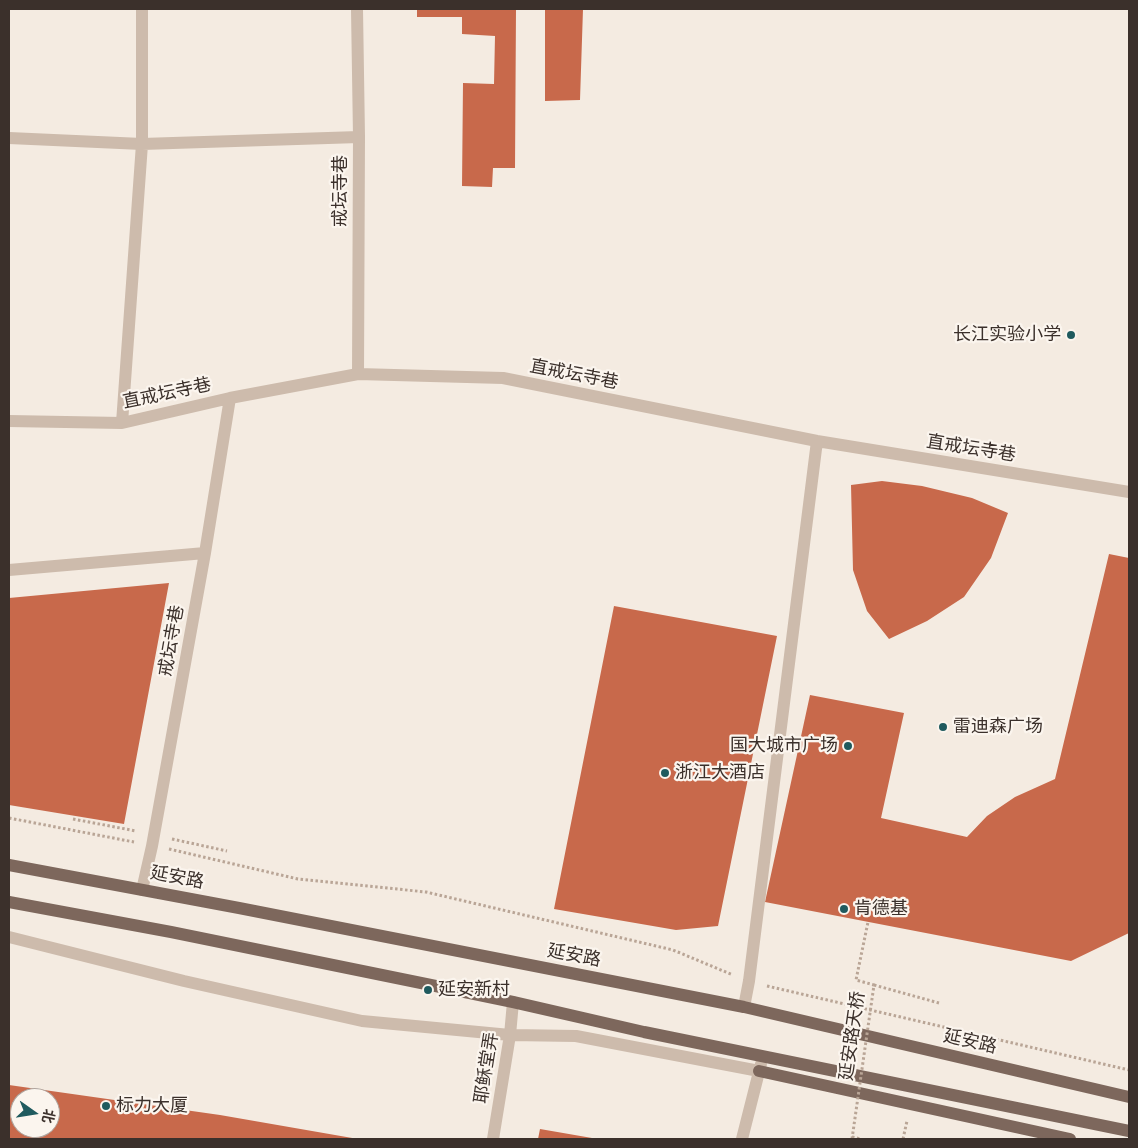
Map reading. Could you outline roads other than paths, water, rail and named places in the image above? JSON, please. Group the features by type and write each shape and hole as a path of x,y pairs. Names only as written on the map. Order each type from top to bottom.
{"main road":[{"name":"延安路","path":"9,865 744,1007 1129,1097"},
{"path":"9,902 171,932 513,1002 644,1032 1129,1131"},
{"path":"759,1071 1070,1139"}],"street":[{"path":"122,422 142,144 142,9"},
{"name":"戒坛寺巷","path":"357,9 359,137 358,374"},
{"path":"9,138 142,144 359,137"},
{"name":"直戒坛寺巷","path":"9,421 122,422 230,398 358,374 503,378 817,442 1129,492"},
{"name":"戒坛寺巷","path":"142,890 152,846 205,553 230,398"},
{"path":"744,1007 749,982 817,442"},
{"path":"9,570 205,553"},
{"path":"9,937 184,981 362,1021 510,1035 576,1036 759,1071"},
{"name":"耶稣堂弄","path":"493,1139 510,1035 513,1002"},
{"path":"742,1139 763,1056"}],"place":[{"name":"长江实验小学","path":"1071,335"},
{"name":"雷迪森广场","path":"943,727"},
{"name":"国大城市广场","path":"848,746"},
{"name":"浙江大酒店","path":"665,773"},
{"name":"肯德基","path":"844,909"},
{"name":"延安新村","path":"428,990"},
{"name":"标力大厦","path":"106,1106"}]}
